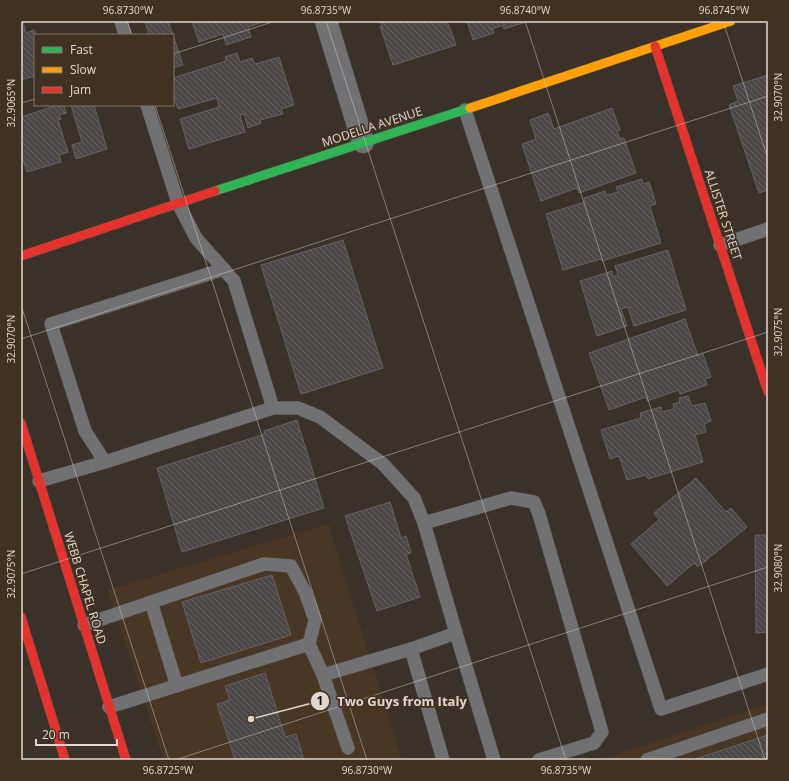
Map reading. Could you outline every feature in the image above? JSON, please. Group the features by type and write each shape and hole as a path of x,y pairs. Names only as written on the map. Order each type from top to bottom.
{"street":[{"path":"326,21 363,142"},
{"name":"MODELLA AVENUE","path":"21,256 731,21"},
{"name":"ALLISTER STREET","path":"655,46 768,392"},
{"name":"WEBB CHAPEL ROAD","path":"21,423 126,760"},
{"path":"21,617 65,760"}],"lane":[{"path":"121,21 125,34"},
{"path":"148,106 178,203 196,238 234,281 273,408"},
{"path":"465,110 661,709 768,674"},
{"path":"720,245 768,229"},
{"path":"105,462 85,431 51,324 224,269"},
{"path":"39,481 105,462 273,408 298,408 320,417 383,464 414,498 424,524 494,760"},
{"path":"424,524 511,498 534,502 539,514 602,732 594,743 539,760"},
{"path":"84,625 264,564 291,566 305,592 315,620 309,644 323,675 348,748"},
{"path":"151,602 177,686"},
{"path":"323,675 411,649 456,633"},
{"path":"109,707 309,644"},
{"path":"411,649 443,760"},
{"path":"647,760 768,719"}],"shaded area":[{"path":"328,524 402,760 164,760 108,590"},
{"path":"768,704 768,760 600,760"}],"building":[{"path":"145,21 168,21 173,34 149,34"},
{"path":"192,21 266,21 248,27 251,37 226,45 223,34 199,42"},
{"path":"380,21 447,21 456,45 393,65 380,26 382,26"},
{"path":"467,21 529,21 504,29 503,25 492,29 494,33 473,40"},
{"path":"21,22 23,22 26,33 34,30 36,34 34,34 34,76 21,80"},
{"path":"174,38 183,65 174,68"},
{"path":"237,53 240,62 252,58 255,64 279,57 294,105 281,109 283,114 260,120 261,123 248,128 244,114 240,115 245,132 189,149 180,119 219,107 217,98 178,109 174,97 174,78 226,61 225,57"},
{"path":"768,75 768,190 759,193 729,105 738,101 733,86"},
{"path":"55,106 64,106 66,113 59,115 61,119 58,120 68,152 59,155 61,162 27,172 21,153 21,117"},
{"path":"71,106 94,106 107,149 76,159 72,145 82,142"},
{"path":"612,108 620,130 617,131 620,139 624,138 636,173 579,193 577,188 541,201 522,144 536,139 530,120 548,113 554,129"},
{"path":"642,179 643,184 649,182 656,204 650,206 661,243 602,261 601,259 563,270 546,214 585,202 584,198 605,191 606,195 618,192 616,187"},
{"path":"343,240 383,368 301,394 261,265"},
{"path":"668,250 686,310 634,326 628,307 621,309 627,326 597,336 580,281 612,271 613,277 618,275 615,266"},
{"path":"685,319 698,356 703,354 711,377 705,379 707,385 680,394 679,390 647,401 646,397 609,410 589,353"},
{"path":"688,396 692,406 705,403 711,421 704,424 706,432 695,435 703,462 648,479 646,475 627,480 619,456 610,459 601,430 641,418 640,413 661,407 662,412 674,409 673,404 680,402 679,398"},
{"path":"297,420 324,508 182,552 157,468 265,434 264,431"},
{"path":"696,478 726,512 731,508 747,527 698,567 694,563 667,586 631,544 659,520 654,513"},
{"path":"390,502 401,538 406,536 411,553 406,554 420,597 377,611 345,516"},
{"path":"755,535 768,535 768,632 756,633"},
{"path":"272,575 291,635 201,663 182,602"},
{"path":"265,673 285,737 296,734 304,760 235,760 217,704 230,700 225,686"},
{"path":"768,735 768,760 692,760"}],"traffic: fast":[{"path":"215,191 470,108"}],"traffic: slow":[{"path":"470,108 731,21"}],"traffic: jam":[{"path":"655,46 768,392"},
{"path":"21,256 215,191"},
{"path":"21,423 126,760"},
{"path":"21,617 65,760"}],"place":[{"name":"Two Guys from Italy","path":"251,719"}]}
